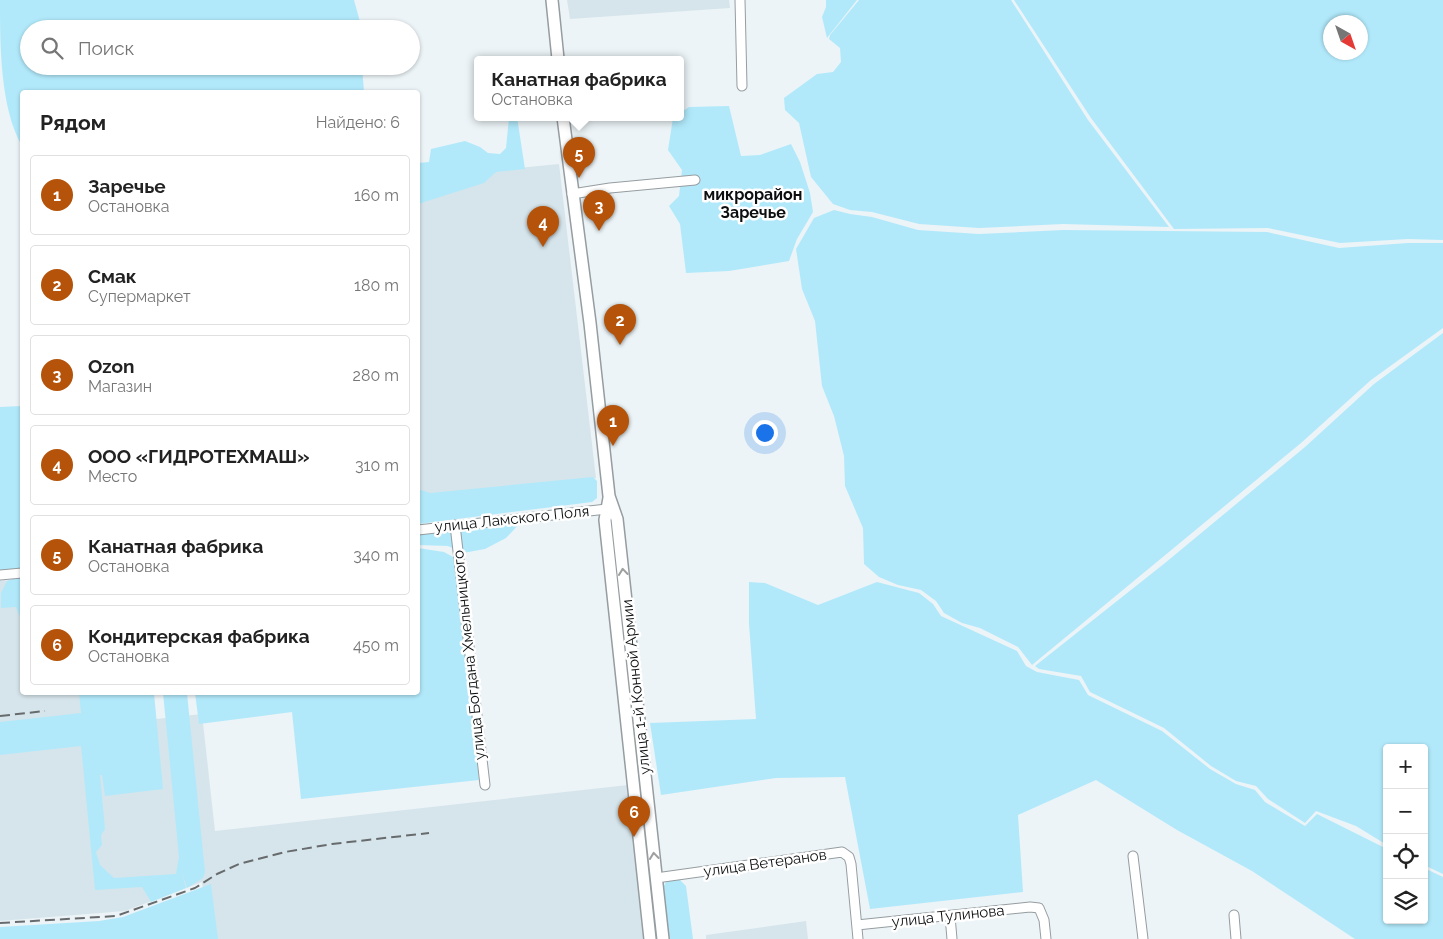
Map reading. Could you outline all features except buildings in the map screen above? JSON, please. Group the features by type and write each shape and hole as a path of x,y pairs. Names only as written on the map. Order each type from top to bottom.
{"main road":[{"path":"552,0 558,56"},
{"name":"улица 1-й Конной Армии","path":"563,121 590,323 609,496 617,519 663,939"},
{"name":"улица 1-й Конной Армии","path":"609,496 605,520 650,939"},
{"path":"632,772 645,771"},
{"path":"643,877 656,877"}],"street":[{"path":"740,0 742,86"},
{"path":"572,194 610,188 695,180"},
{"name":"улица Ламского Поля","path":"420,530 607,509"},
{"name":"улица Богдана Хмельницкого","path":"455,525 485,785"},
{"path":"0,575 20,573"},
{"name":"улица Ветеранов","path":"656,877 842,852 849,857 851,864 858,939"},
{"path":"1133,856 1143,939"},
{"name":"улица Тулинова","path":"857,925 1030,907 1039,908 1044,920 1046,939"},
{"path":"1234,915 1236,939"},
{"path":"950,916 952,939"}],"shaded area":[{"path":"0,0 354,0 360,20 20,20 20,75 363,75 364,90 20,90 20,142 9,113 5,95 0,36"},
{"path":"567,0 729,0 730,8 570,19"},
{"path":"826,0 857,0 827,38 822,17 826,7"},
{"path":"859,0 1011,0 1088,120 1169,227 1063,224 979,228 919,224 872,212 850,210 833,204 811,177 799,123 785,110 784,98 817,74 833,72 841,62 840,48 829,39 830,35"},
{"path":"1014,0 1443,0 1443,240 1408,239 1340,243 1268,228 1174,229 1091,118"},
{"path":"729,106 741,156 760,155 791,144 800,162 810,193 813,212 797,239 789,261 729,271 686,273 680,224 669,206 679,196 682,170 668,150 673,121 684,121 684,110 689,107"},
{"path":"509,121 518,121 525,169 496,172 484,183 420,203 420,163 429,162 431,149 465,141 480,147 488,153 500,154 506,148"},
{"path":"559,164 596,478 425,496 420,494 420,201 498,170"},
{"path":"834,210 872,217 918,230 979,234 1063,230 1267,232 1339,248 1408,243 1443,243 1443,328 1371,380 1301,443 1032,665 1018,647 980,628 962,623 944,613 936,601 921,590 898,585 879,577 864,564 863,528 845,486 844,456 834,416 822,386 815,321 802,289 796,249 814,218"},
{"path":"1443,333 1443,874 1428,867 1428,744 1383,744 1383,843 1356,826 1316,811 1305,823 1268,799 1256,786 1236,781 1211,766 1164,728 1090,692 1081,676 1039,669 1035,666 1165,563 1305,447 1374,384"},
{"path":"20,406 20,570 0,572 0,407"},
{"path":"593,477 597,481 597,498 592,502 420,524 420,490 430,493"},
{"path":"522,521 506,538 485,549 463,553 448,546 420,545 420,533"},
{"path":"420,548 444,552 455,558 479,780 301,799 292,712 199,724 195,695 420,695"},
{"path":"20,577 20,617 16,607 1,608 1,593 7,581"},
{"path":"20,579 20,695 142,695 144,716 0,733 0,581"},
{"path":"749,582 765,583 818,605 877,582 919,593 933,604 941,616 1017,651 1026,666 1037,672 1079,680 1088,695 1162,731 1210,769 1236,784 1255,790 1265,802 1305,826 1317,814 1383,847 1383,924 1428,924 1428,870 1443,877 1443,939 1355,939 1252,871 1177,830 1096,780 1018,815 1023,892 870,909 845,777 776,778 661,795 650,723 756,719 749,624"},
{"path":"79,695 154,695 163,789 105,796 102,775 100,775 105,829 101,835 102,845 96,852 100,865 114,878 176,874 179,857 163,695 187,695 205,872 203,878 187,888 181,870 186,888 151,902 142,887 95,890 81,746 0,755 0,722 81,713"},
{"path":"202,714 215,831 628,785 644,939 208,939 202,882 125,911 0,921 0,736"},
{"path":"678,878 686,886 693,939 668,939 664,886 667,880"},
{"path":"211,884 218,939 0,939 0,927 99,921 123,917"},
{"path":"806,921 808,939 706,939 706,935"}],"railway":[{"path":"0,716 45,711"},
{"path":"0,923 116,916 195,888 217,874 239,864 285,852 332,844 429,833"}],"place":[{"name":"Канатная фабрика","path":"579,178"},
{"name":"Ozon","path":"599,231"},
{"name":"ООО «ГИДРОТЕХМАШ»","path":"543,247"},
{"name":"Смак","path":"620,345"},
{"name":"Заречье","path":"613,446"},
{"name":"Кондитерская фабрика","path":"634,837"}],"district":[{"name":"микрорайон Заречье","path":"753,203"}]}
